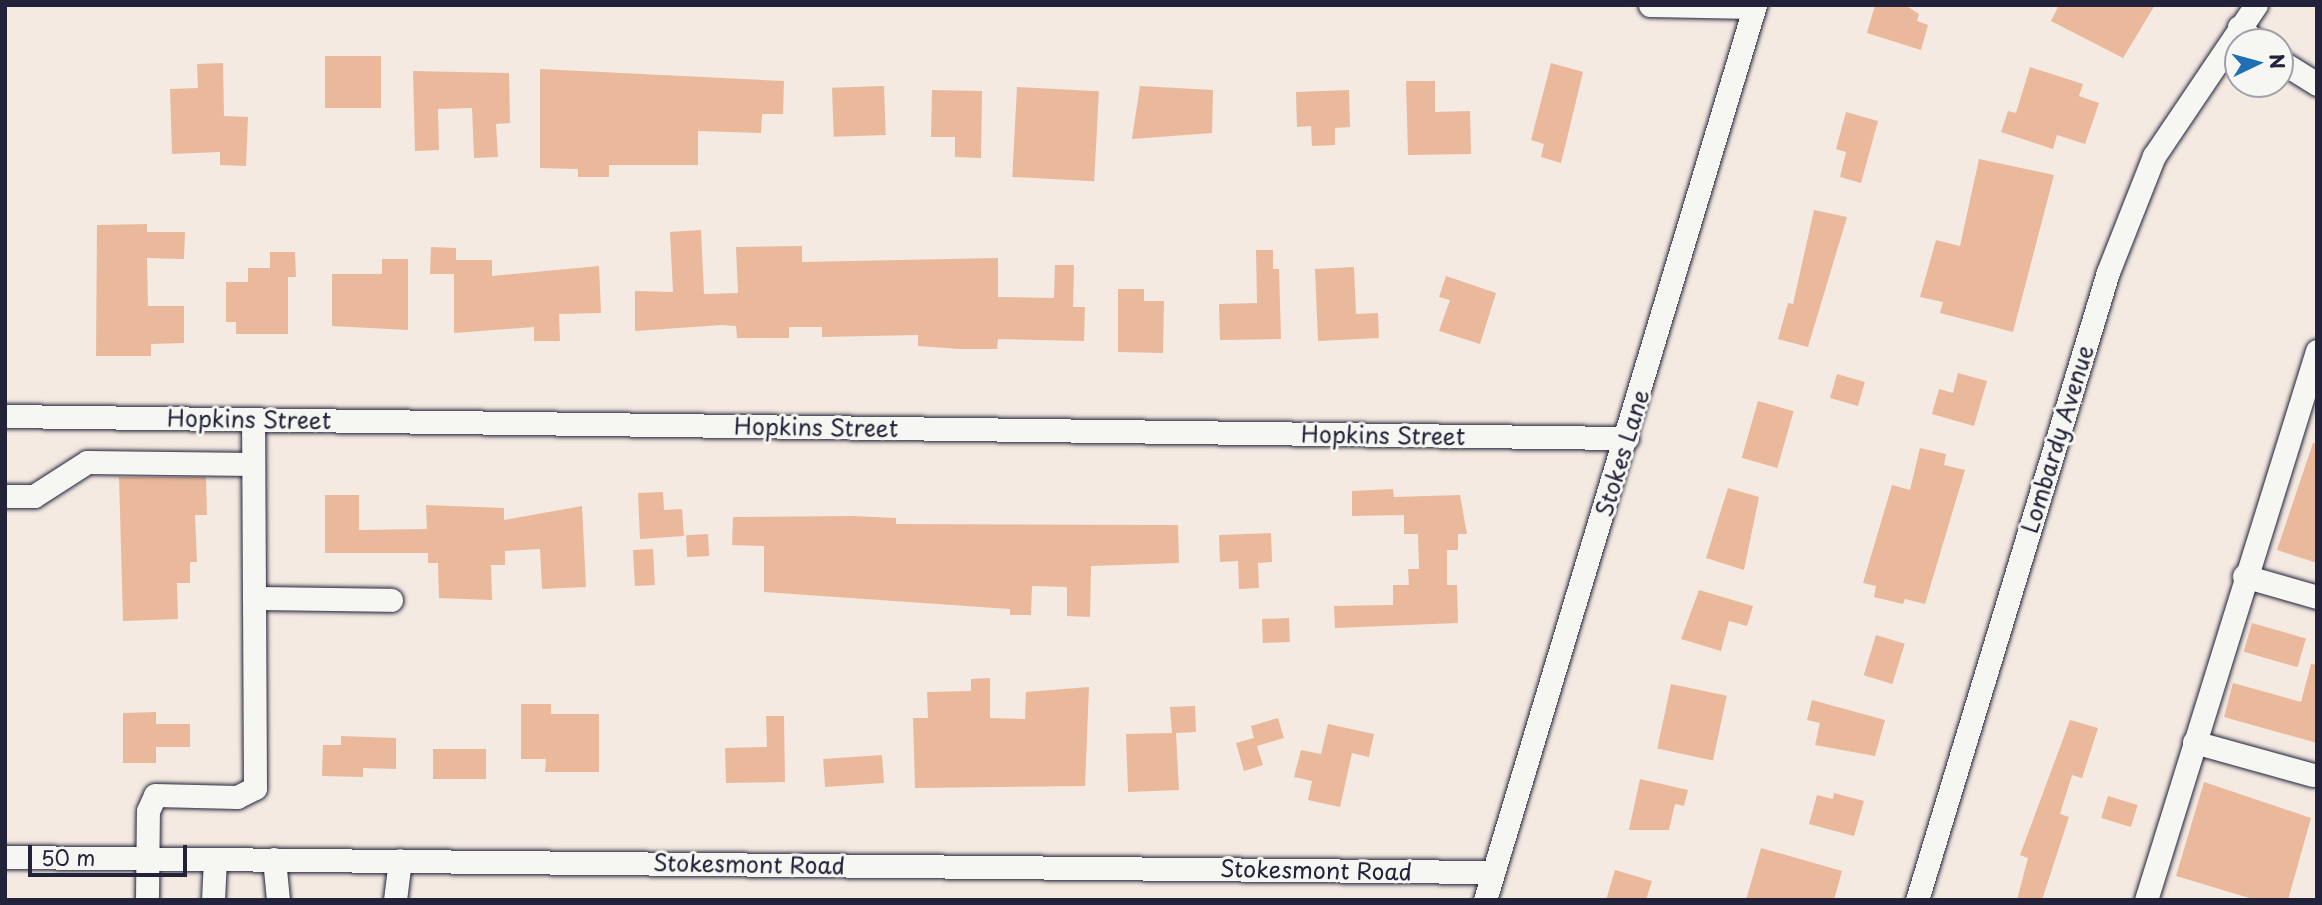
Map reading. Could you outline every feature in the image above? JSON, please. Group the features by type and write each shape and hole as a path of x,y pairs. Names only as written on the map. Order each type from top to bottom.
{"street":[{"path":"1650,5 1755,6"},
{"name":"Lombardy Avenue","path":"1917,900 2108,272 2154,156 2256,5"},
{"name":"Stokes Lane","path":"1485,900 1627,438 1755,6"},
{"path":"2294,69 2315,80"},
{"path":"2146,900 2244,576 2317,351"},
{"name":"Hopkins Street","path":"5,416 1627,438"},
{"path":"147,900 148,811 155,795 237,797 255,788 253,419"},
{"path":"5,496 34,496 87,462 253,464"},
{"path":"2244,576 2317,597"},
{"path":"254,597 391,600"},
{"path":"2194,742 2313,775"},
{"name":"Stokesmont Road","path":"5,857 1493,872"},
{"path":"213,900 215,859"},
{"path":"274,859 278,900"},
{"path":"395,900 400,860"}],"building":[{"path":"1875,5 1905,5 1919,14 1917,21 1928,25 1921,50 1867,33"},
{"path":"2059,5 2155,5 2123,58 2051,21"},
{"path":"325,56 381,56 381,108 325,108"},
{"path":"223,63 224,116 248,117 246,166 220,165 220,152 172,154 170,89 198,88 197,64"},
{"path":"1551,63 1583,72 1561,163 1541,157 1544,144 1531,140"},
{"path":"2030,67 2083,84 2079,96 2099,103 2085,144 2057,135 2053,149 2001,132 2008,111 2016,113"},
{"path":"540,69 784,81 783,114 762,114 761,133 698,131 698,165 609,165 609,177 578,177 578,169 540,168"},
{"path":"413,71 509,73 510,123 496,124 498,157 474,158 472,108 438,109 439,150 415,151"},
{"path":"1406,81 1435,81 1435,112 1470,111 1471,154 1408,155"},
{"path":"884,86 886,135 834,137 832,88"},
{"path":"1140,86 1213,90 1212,133 1132,139"},
{"path":"1017,87 1099,91 1094,181 1012,177"},
{"path":"932,90 982,91 981,158 955,157 955,137 931,137"},
{"path":"1349,90 1350,127 1335,128 1335,145 1312,146 1311,126 1297,127 1296,92"},
{"path":"1846,112 1878,121 1861,183 1840,177 1846,152 1836,149"},
{"path":"1979,159 2054,175 2013,332 1940,313 1943,302 1920,297 1936,240 1960,246"},
{"path":"1814,210 1847,217 1808,347 1778,339 1788,303 1793,304"},
{"path":"147,224 147,232 185,232 184,259 147,258 148,306 184,306 184,343 151,344 151,356 96,356 97,225"},
{"path":"701,230 704,294 738,293 736,247 802,246 802,262 998,258 998,297 1054,298 1055,265 1074,265 1073,307 1085,307 1084,341 998,339 997,349 960,349 918,346 918,335 822,337 822,327 789,327 789,338 737,338 736,326 722,325 635,331 635,291 673,292 670,232"},
{"path":"431,247 456,248 456,260 492,260 492,276 599,266 601,313 559,314 560,341 534,341 534,327 454,333 454,274 430,274"},
{"path":"1256,250 1273,250 1273,269 1279,269 1281,339 1220,340 1219,304 1257,303"},
{"path":"270,252 295,252 296,277 288,277 288,334 236,334 236,322 226,322 226,282 248,282 248,268 270,268"},
{"path":"382,259 408,259 408,330 332,326 332,274 382,274"},
{"path":"1354,267 1356,314 1378,313 1379,338 1318,341 1315,269"},
{"path":"1446,276 1496,293 1480,344 1439,331 1450,300 1439,297"},
{"path":"1118,289 1144,289 1144,301 1164,301 1163,353 1118,352"},
{"path":"1958,373 1987,381 1974,426 1932,414 1939,389 1953,393"},
{"path":"1837,374 1865,382 1858,406 1830,398"},
{"path":"1758,401 1794,411 1777,468 1742,458"},
{"path":"2313,443 2317,444 2317,563 2277,550"},
{"path":"1920,448 1946,454 1944,465 1965,470 1925,604 1905,599 1903,604 1874,597 1876,586 1863,583 1892,485 1910,490"},
{"path":"119,477 206,477 207,515 195,515 197,562 190,562 190,583 177,583 178,619 123,621"},
{"path":"1728,488 1759,497 1744,570 1706,558"},
{"path":"1393,489 1394,497 1460,495 1467,534 1458,534 1458,550 1447,550 1447,585 1457,585 1458,623 1335,628 1334,606 1393,605 1393,585 1409,585 1408,569 1419,569 1418,534 1404,534 1404,515 1352,516 1352,491"},
{"path":"663,492 664,510 682,509 684,536 640,539 638,493"},
{"path":"325,495 359,495 359,530 427,529 426,505 504,508 504,520 582,506 586,587 542,589 540,549 505,551 505,565 491,565 492,600 439,598 438,563 428,563 428,553 325,553"},
{"path":"733,517 896,518 896,524 1178,525 1179,563 1091,566 1090,617 1067,616 1067,587 1032,586 1031,615 1010,615 1010,609 764,592 764,546 732,545"},
{"path":"1271,533 1272,562 1258,563 1259,588 1239,589 1238,561 1220,562 1219,535"},
{"path":"708,534 709,556 687,557 686,535"},
{"path":"653,549 655,585 635,586 633,550"},
{"path":"1699,590 1753,606 1747,626 1729,621 1721,651 1681,639"},
{"path":"1289,618 1290,642 1263,643 1262,619"},
{"path":"2252,623 2306,638 2298,667 2244,652"},
{"path":"1876,635 1905,644 1892,684 1864,675"},
{"path":"2311,664 2317,665 2317,743 2224,717 2233,683 2301,702"},
{"path":"990,678 990,718 1025,719 1026,692 1089,687 1085,786 915,788 913,718 928,718 927,692 971,691 971,679"},
{"path":"1671,684 1727,696 1713,760 1657,749"},
{"path":"1812,700 1885,720 1875,756 1815,745 1820,723 1807,720"},
{"path":"521,704 551,704 551,714 599,714 599,772 545,772 546,759 521,759"},
{"path":"1195,706 1196,732 1176,733 1179,790 1128,792 1126,734 1172,733 1170,707"},
{"path":"156,712 156,724 190,724 190,747 156,747 156,763 123,763 123,713"},
{"path":"766,716 784,716 785,782 726,783 725,748 767,747"},
{"path":"1278,718 1284,738 1257,746 1263,765 1244,771 1236,743 1254,738 1251,726"},
{"path":"2070,720 2098,728 2082,778 2072,775 2060,814 2069,817 2042,900 2017,900 2028,858 2020,855"},
{"path":"1328,724 1374,734 1369,757 1352,753 1340,807 1308,800 1312,781 1294,777 1301,750 1321,754"},
{"path":"341,736 396,738 396,769 363,768 363,777 322,776 323,745 341,745"},
{"path":"433,749 486,749 486,779 433,779"},
{"path":"882,755 884,783 825,787 823,759"},
{"path":"1640,779 1688,790 1684,806 1675,804 1669,830 1629,830"},
{"path":"2204,782 2311,818 2288,900 2256,900 2176,876"},
{"path":"1834,793 1864,801 1854,836 1809,824 1817,795 1833,799"},
{"path":"2108,796 2138,805 2131,827 2101,818"},
{"path":"1761,848 1842,871 1834,900 1746,900"},
{"path":"1615,870 1652,881 1646,900 1606,900"}]}
